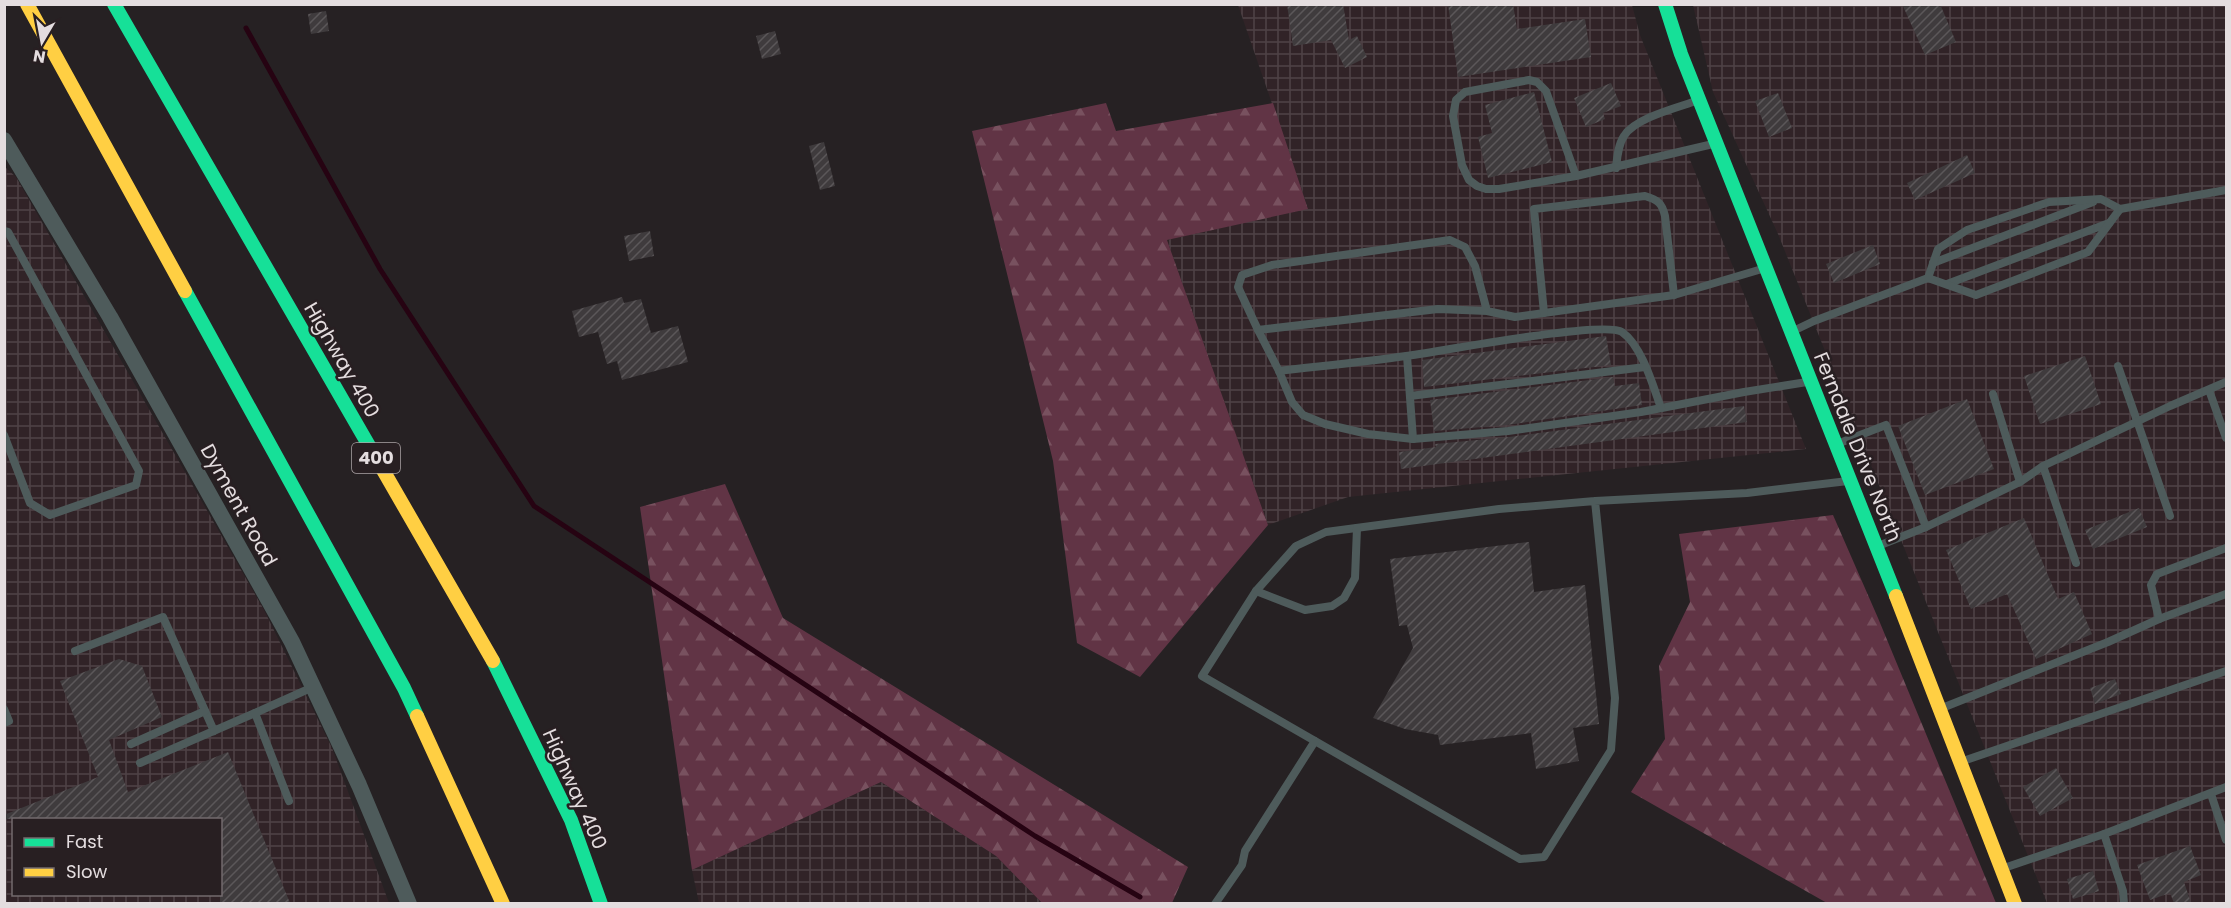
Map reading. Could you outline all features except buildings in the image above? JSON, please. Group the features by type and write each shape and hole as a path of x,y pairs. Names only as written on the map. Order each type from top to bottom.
{"main road":[{"path":"27,4 404,688 503,903"},
{"name":"Highway 400","path":"114,4 490,655 571,820 601,903"},
{"name":"Ferndale Drive North","path":"1665,4 1834,445 1877,547 2015,903"}],"street":[{"name":"Dyment Road","path":"4,140 116,327 286,632 359,785 409,903"}],"lane":[{"path":"1576,176 1546,91 1537,82 1529,80 1465,92 1456,100 1453,116 1462,165 1469,180 1486,189 1499,189 1576,176 1717,143"},
{"path":"1616,168 1619,148 1630,128 1700,100"},
{"path":"1928,278 1938,249 1966,230 2049,202 2101,200 2120,209 2226,190"},
{"path":"1544,313 1534,209 1645,196 1657,199 1663,205 1665,216 1674,295"},
{"path":"1934,263 2101,200"},
{"path":"1791,332 1928,278 1976,295 2088,252 2120,209"},
{"path":"1947,284 2109,223"},
{"path":"4,231 8,232 139,471 136,485 50,515 30,502 4,435"},
{"path":"1487,311 1475,266 1465,247 1450,240 1272,265 1242,274 1239,287 1280,371 1292,402 1303,415 1325,424 1368,434 1413,439 1508,431 1661,408 1810,382"},
{"path":"1258,330 1438,309 1487,311 1515,317 1674,295 1766,268"},
{"path":"1280,371 1608,328 1620,331 1633,342 1661,408"},
{"path":"1407,356 1413,439"},
{"path":"2118,366 2170,516"},
{"path":"1410,396 1645,367"},
{"path":"1877,547 1926,527 2020,482 2043,466 2226,382"},
{"path":"2209,390 2226,438"},
{"path":"1993,394 2020,482"},
{"path":"1834,445 1886,425 1926,527"},
{"path":"2043,466 2076,563"},
{"path":"1595,501 1616,698 1611,750 1544,857 1520,859 1202,676 1257,591 1296,546 1326,532 1499,509 1595,501 1748,493 1850,481"},
{"path":"1257,591 1305,610 1332,606 1344,598 1354,578 1357,528"},
{"path":"2159,618 2151,585 2157,574 2226,548"},
{"path":"1939,710 2108,642 2159,618 2226,594"},
{"path":"75,651 163,617 214,731"},
{"path":"1960,762 2226,670"},
{"path":"140,763 313,687"},
{"path":"4,709 9,721 4,723"},
{"path":"131,744 205,711"},
{"path":"255,714 289,801"},
{"path":"1215,903 1242,865 1245,851 1315,741"},
{"path":"2002,869 2104,834 2226,787"},
{"path":"2211,794 2226,840"},
{"path":"2104,834 2123,891 2124,903"}],"shaded area":[{"path":"1238,5 1632,5 1640,35 1806,449 1348,497 1268,525 1167,240 1308,208"},
{"path":"1693,5 2226,5 2226,903 2047,903 1778,234 1713,92"},
{"path":"5,167 16,177 264,610 332,748 389,903 5,904"},
{"path":"881,782 996,856 1042,903 699,903 692,870"}],"green space":[{"path":"1106,103 1116,131 1273,103 1308,209 1167,240 1268,525 1140,677 1077,643 1053,461 972,131"},
{"path":"725,484 783,618 1188,867 1172,903 1042,903 996,856 881,782 692,870 640,507"},
{"path":"1833,515 1996,903 1827,903 1631,792 1665,739 1659,666 1690,602 1679,534"}],"waterway":[{"path":"246,28 380,269 534,506 1035,836 1140,897"}],"traffic: fast":[{"path":"114,4 383,470"},
{"path":"1665,4 1681,54 1896,596"},
{"path":"185,291 404,688 417,716"},
{"path":"493,661 571,820 601,904"}],"traffic: slow":[{"path":"27,4 185,291"},
{"path":"383,470 493,661"},
{"path":"1896,596 2015,904"},
{"path":"417,716 503,904"}]}
